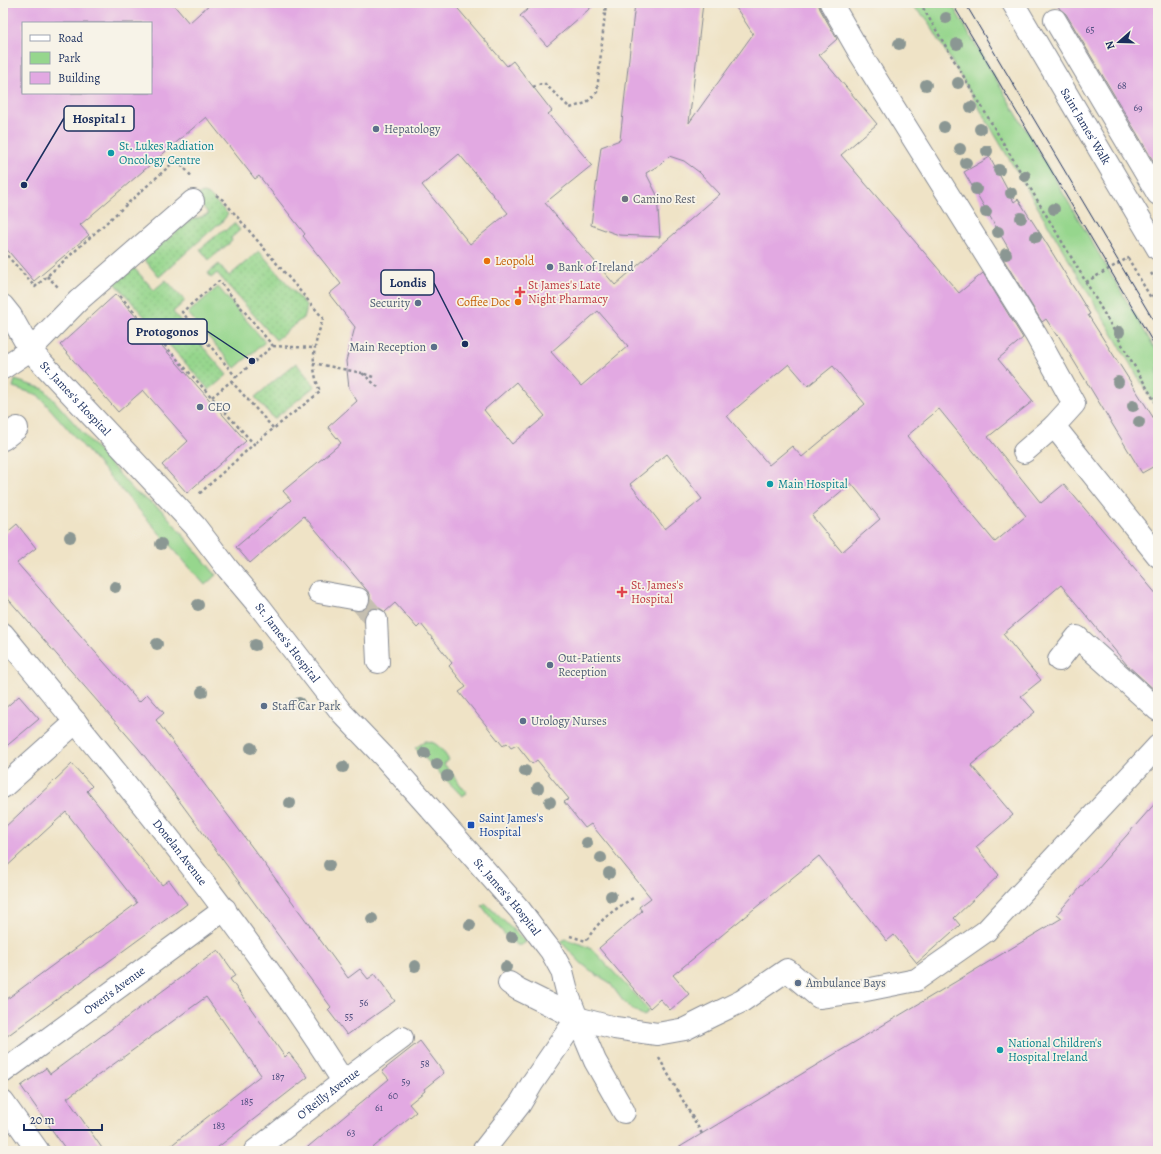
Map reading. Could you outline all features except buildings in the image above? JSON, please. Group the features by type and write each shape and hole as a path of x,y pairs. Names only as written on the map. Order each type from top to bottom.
{"street":[{"path":"831,3 861,56 1036,335 1074,404 1054,426 1024,452"},
{"name":"Saint James' Walk","path":"1013,3 1158,249"},
{"path":"1055,20 1158,194"},
{"path":"3,368 30,350 79,300 202,196"},
{"name":"St. James's Hospital","path":"3,306 11,316 30,350 181,510 260,607 342,713 386,759 464,846 520,910 552,951 562,971 568,995 595,1062 624,1112"},
{"path":"1054,426 1158,556"},
{"path":"319,592 358,599"},
{"path":"376,620 378,662"},
{"name":"Donelan Avenue","path":"3,634 76,722 225,909 311,1030 343,1081"},
{"path":"1059,660 1077,637 1158,710"},
{"path":"3,787 76,722"},
{"path":"509,983 518,989 577,1018 615,1028 656,1034 685,1029 742,1001 787,970 819,997 856,992 916,980 986,931 1158,746"},
{"name":"Owen's Avenue","path":"3,1072 225,909"},
{"path":"483,1151 520,1104 533,1082 577,1018"},
{"name":"O'Reilly Avenue","path":"255,1151 343,1081 402,1038"},
{"path":"3,1102 38,1151"}],"path":[{"path":"533,87 544,82 570,108 586,103 597,92 606,3"},
{"path":"920,3 1086,282 1158,407"},
{"path":"3,251 35,287 177,159 195,180"},
{"path":"181,510 254,444 320,392 315,378 313,363 314,348 323,318 223,200 202,196"},
{"path":"1086,282 1128,258 1151,298 1158,288"},
{"path":"236,377 182,312 213,286 219,282 273,346"},
{"path":"119,296 254,444"},
{"path":"212,397 273,346 314,348"},
{"path":"313,363 362,373 373,377"},
{"path":"362,373 379,388"},
{"path":"231,381 274,429"},
{"path":"568,935 586,941 594,928 614,910 634,898"},
{"path":"659,1058 702,1134"}],"green space":[{"path":"911,3 951,3 1158,354 1158,411 926,18 913,7"},
{"path":"204,193 209,195 228,214 221,223 159,277 144,259 189,221 209,214 193,195"},
{"path":"234,223 240,230 231,238 232,241 209,260 200,249"},
{"path":"259,251 306,305 304,317 276,340 217,273 211,278 208,273 219,264 229,276"},
{"path":"134,268 154,290 166,280 185,301 173,312 227,375 209,390 115,283"},
{"path":"218,287 265,342 235,368 188,313"},
{"path":"296,363 315,386 274,419 255,397"},
{"path":"15,380 44,389 135,492 163,511 216,575 205,585 38,395 13,387"},
{"path":"426,741 434,743 442,750 449,760 444,764 467,793 462,796 415,748"},
{"path":"485,903 526,942 521,945 513,943 482,906"},
{"path":"565,939 593,950 649,1010 644,1016 623,1001 609,982 595,974 581,963 561,942"}],"tunnel":[{"path":"358,599 376,620"}],"tram line":[{"path":"952,3 1158,351"},
{"path":"965,3 1158,328"}],"place":[{"name":"Hepatology","path":"376,129"},
{"name":"St. Lukes Radiation Oncology Centre","path":"111,153"},
{"name":"Hospital 1","path":"24,185"},
{"name":"Camino Rest","path":"625,199"},
{"name":"Leopold","path":"487,261"},
{"name":"Bank of Ireland","path":"550,267"},
{"name":"St James's Late Night Pharmacy","path":"520,292"},
{"name":"Coffee Doc","path":"518,302"},
{"name":"Security","path":"418,303"},
{"name":"Londis","path":"465,344"},
{"name":"Main Reception","path":"434,347"},
{"name":"Protogonos","path":"252,361"},
{"name":"CEO","path":"200,407"},
{"name":"Main Hospital","path":"770,484"},
{"name":"St. James's Hospital","path":"622,592"},
{"name":"Out-Patients Reception","path":"550,665"},
{"name":"Staff Car Park","path":"264,706"},
{"name":"Urology Nurses","path":"523,721"},
{"name":"Saint James's Hospital","path":"471,825"},
{"name":"Ambulance Bays","path":"798,983"},
{"name":"National Children's Hospital Ireland","path":"1000,1050"}]}
